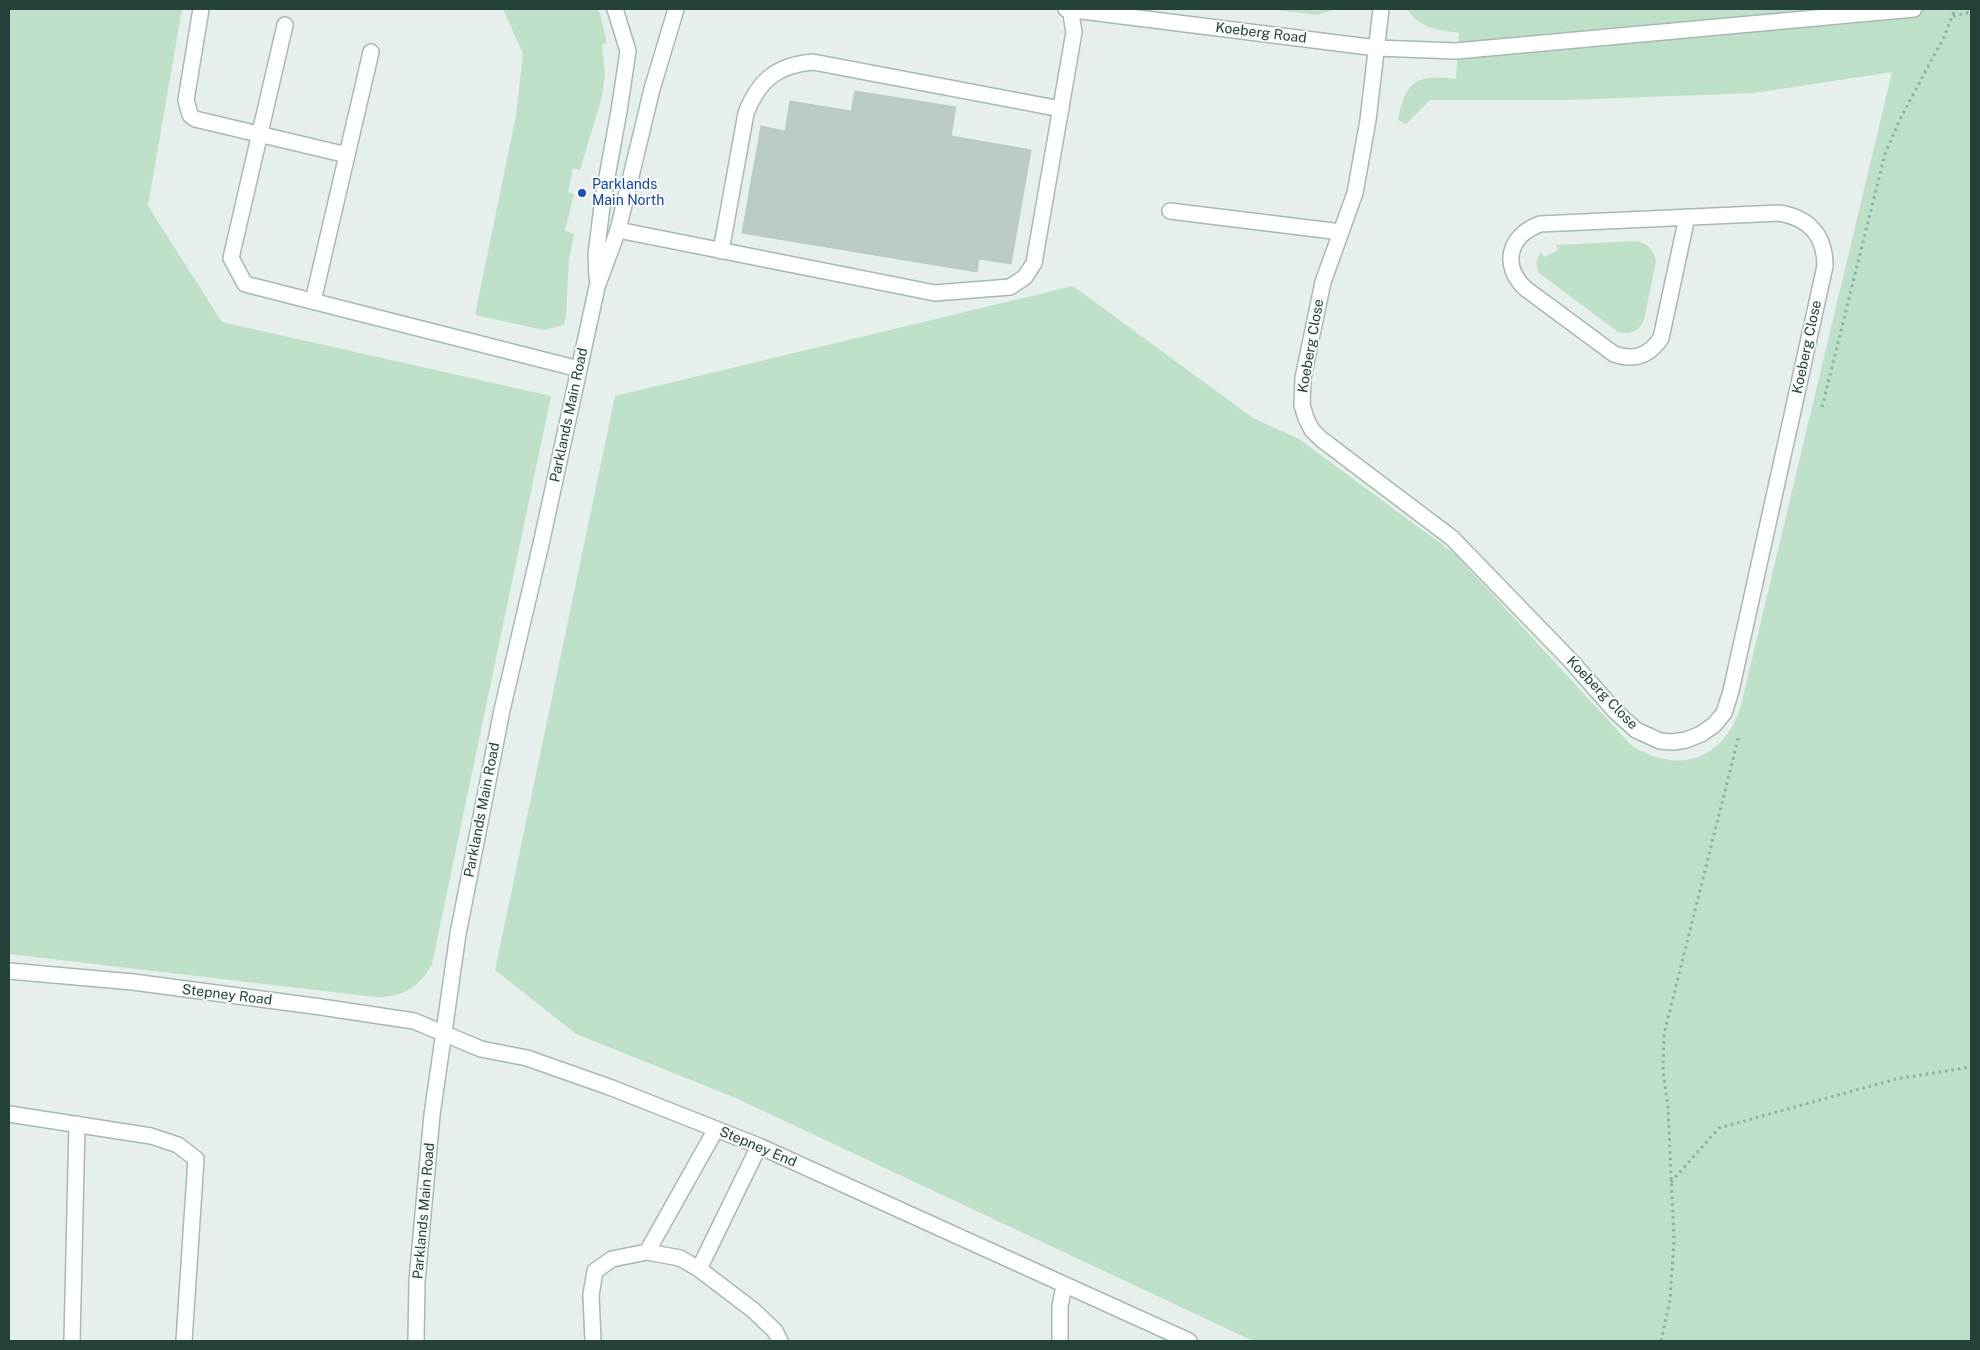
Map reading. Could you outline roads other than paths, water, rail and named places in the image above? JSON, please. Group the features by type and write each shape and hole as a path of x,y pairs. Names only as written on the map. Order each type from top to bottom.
{"street":[{"path":"201,9 186,100 190,115 195,119 347,155"},
{"name":"Parklands Main Road","path":"597,287 596,254 603,199 628,51 615,9"},
{"name":"Parklands Main Road","path":"416,1341 417,1281 432,1115 458,934 502,710 597,287 618,230 652,89 676,9"},
{"path":"618,230 934,293 1010,287 1025,277 1034,263 1074,32 1069,9"},
{"name":"Koeberg Road","path":"1069,9 1377,48 1456,51 1914,9"},
{"name":"Koeberg Close","path":"1381,9 1368,120 1355,193 1323,282 1303,378 1302,405 1306,418 1312,430 1321,439 1452,538 1571,661 1615,711 1636,730 1647,737 1673,742 1686,740 1701,734 1714,725 1724,712 1825,266 1825,253 1813,229 1792,215 1779,213 1687,217 1540,224 1530,228 1516,242 1511,257 1513,272 1518,282 1526,289 1614,354 1624,358 1635,358 1655,348 1661,338 1687,217"},
{"path":"285,25 231,258 245,284 579,369"},
{"path":"313,301 370,52"},
{"path":"721,251 746,113 752,98 761,85 773,74 785,68 799,63 813,62 1061,109"},
{"path":"1170,211 1341,232"},
{"name":"Stepney Road","path":"9,971 133,982 321,1007 414,1021 443,1033"},
{"name":"Stepney End","path":"443,1033 481,1049 527,1058 612,1088 759,1146 1064,1286 1189,1341"},
{"path":"9,1114 151,1136 178,1145 196,1159 184,1341"},
{"path":"72,1341 77,1124"},
{"path":"647,1252 716,1129"},
{"path":"699,1268 759,1146"},
{"path":"593,1341 590,1295 595,1271 612,1259 647,1252 680,1258 699,1268 753,1310 775,1331 780,1341"},
{"path":"1060,1341 1060,1306 1064,1286"}],"place":[{"name":"Parklands Main North","path":"582,193"}]}
